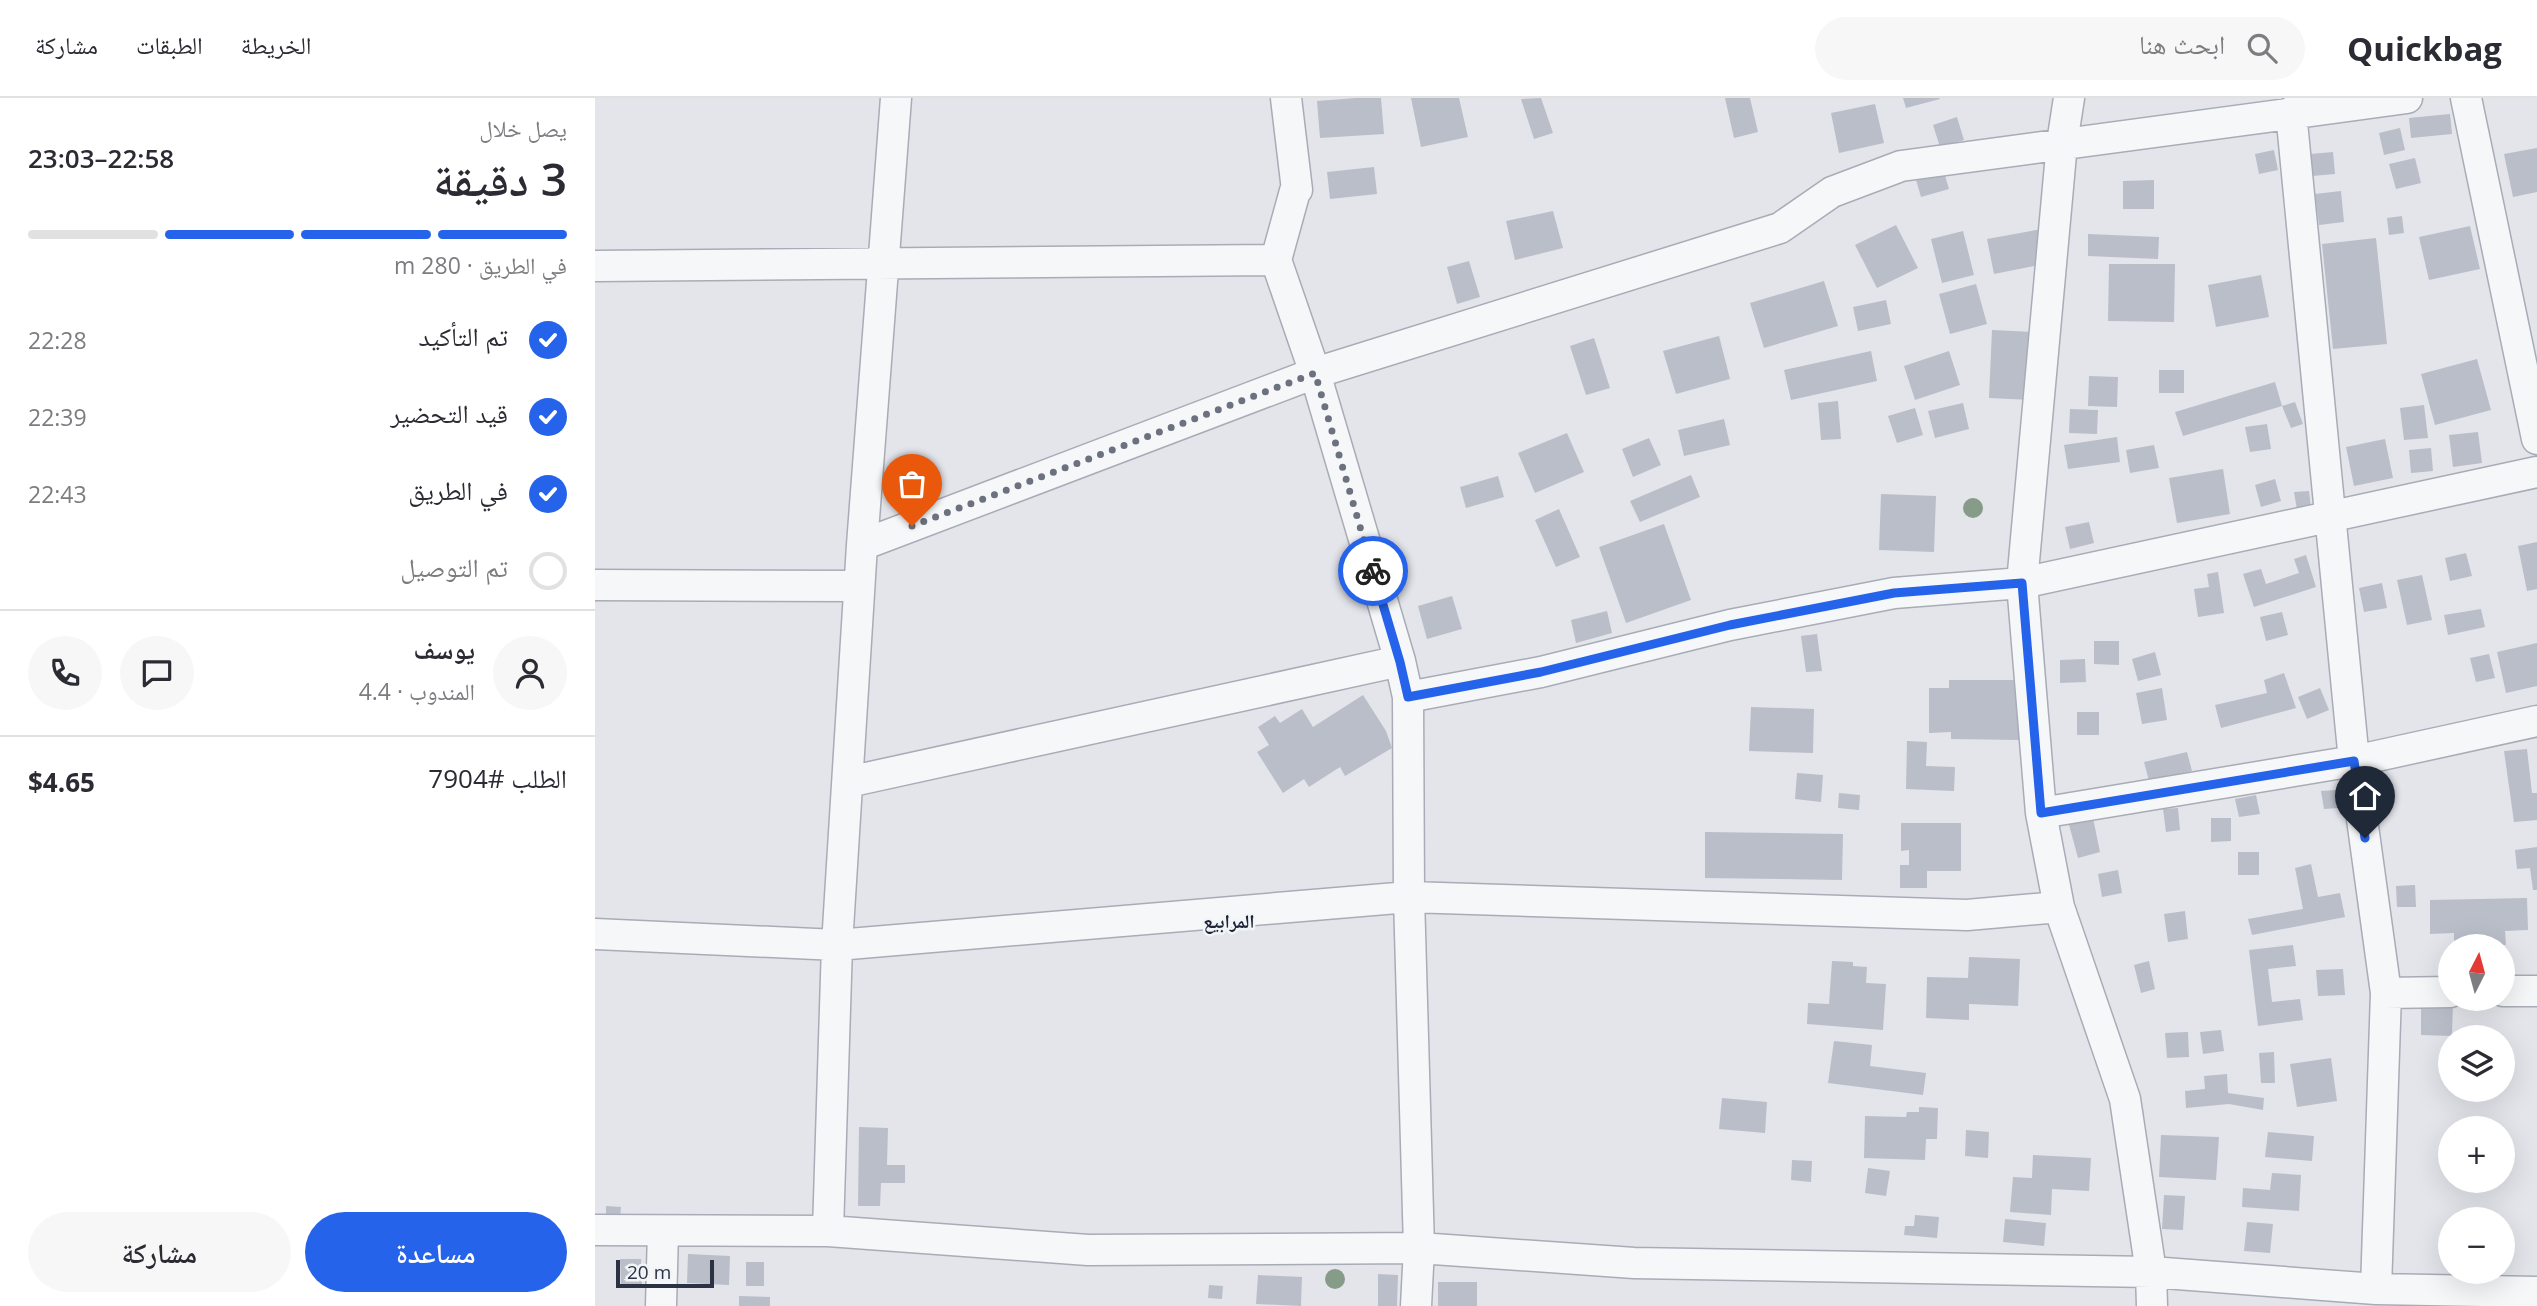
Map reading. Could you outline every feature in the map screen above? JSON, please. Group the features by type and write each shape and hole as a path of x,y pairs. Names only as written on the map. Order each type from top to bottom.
{"street":[{"path":"828,1231 837,944 859,586 896,98"},
{"path":"1286,98 1297,190 1276,260 1315,373 1408,697 1409,897 1419,1248 1416,1306"},
{"path":"2069,98 2062,143 2022,583 2041,813 2059,907 2125,1099 2151,1272 2153,1306"},
{"path":"862,545 1315,373 1780,228 1832,192 1901,166 2407,98"},
{"path":"2466,98 2537,439"},
{"path":"2291,112 2354,761 2386,993 2376,1289"},
{"path":"595,266 1276,260"},
{"path":"1408,697 1541,672 1730,625 1894,593 2022,583 2537,472"},
{"path":"595,585 859,586"},
{"path":"848,782 1400,662"},
{"path":"2041,813 2354,761 2537,721"},
{"path":"595,933 837,944 1409,897 1967,915 2059,907"},
{"path":"2515,991 2537,991"},
{"path":"2386,993 2438,992"},
{"path":"595,1230 828,1231 1088,1250 1419,1248 1634,1263 2151,1272 2376,1289 2537,1292"},
{"path":"660,1306 663,1231"}],"building":[{"path":"1381,98 1384,134 1320,138 1317,101"},
{"path":"1411,98 1459,98 1468,137 1421,147"},
{"path":"1541,98 1553,133 1534,139 1521,99"},
{"path":"1725,98 1750,98 1758,132 1734,138"},
{"path":"1903,98 1939,98 1940,99 1906,108"},
{"path":"1875,104 1884,143 1839,153 1831,113"},
{"path":"2450,114 2452,134 2411,138 2409,118"},
{"path":"1957,117 1964,140 1940,147 1933,125"},
{"path":"2400,128 2405,150 2384,155 2379,133"},
{"path":"2537,148 2537,192 2513,197 2504,154"},
{"path":"2274,150 2278,170 2259,174 2255,154"},
{"path":"2333,152 2335,174 2312,176 2310,154"},
{"path":"2415,158 2421,183 2396,189 2389,164"},
{"path":"1374,167 1377,194 1330,199 1327,172"},
{"path":"1944,172 1949,189 1921,197 1916,180"},
{"path":"2154,180 2154,209 2123,209 2123,181"},
{"path":"2341,191 2344,222 2319,225 2315,194"},
{"path":"1553,211 1563,248 1515,260 1506,221"},
{"path":"2402,216 2404,233 2389,235 2387,218"},
{"path":"1896,225 1918,268 1877,288 1855,245"},
{"path":"2470,226 2480,269 2429,280 2419,237"},
{"path":"2042,229 2049,263 1994,274 1987,239"},
{"path":"1963,231 1974,275 1942,283 1931,239"},
{"path":"2088,234 2159,237 2158,259 2088,256"},
{"path":"2376,238 2387,344 2333,349 2322,244"},
{"path":"1469,261 1480,297 1457,304 1447,267"},
{"path":"2109,264 2175,264 2174,322 2108,321"},
{"path":"2261,275 2269,317 2216,327 2208,285"},
{"path":"1824,281 1838,326 1764,348 1750,303"},
{"path":"1976,284 1987,324 1950,334 1939,294"},
{"path":"1886,300 1891,324 1858,331 1853,307"},
{"path":"1992,330 2035,332 2031,400 1989,398"},
{"path":"1719,336 1730,379 1676,394 1663,351"},
{"path":"1594,338 1610,388 1586,395 1570,346"},
{"path":"1871,351 1877,381 1791,400 1784,370"},
{"path":"1949,351 1960,385 1915,400 1904,366"},
{"path":"2477,359 2491,410 2435,425 2421,374"},
{"path":"2159,370 2184,370 2184,393 2159,393"},
{"path":"2089,376 2118,377 2117,407 2088,406"},
{"path":"2275,382 2282,406 2183,436 2175,412"},
{"path":"1838,401 1841,439 1821,440 1818,403"},
{"path":"2295,402 2303,424 2291,428 2282,406"},
{"path":"1963,403 1969,429 1935,438 1928,411"},
{"path":"2424,405 2428,438 2404,440 2400,408"},
{"path":"1915,408 1923,435 1897,443 1888,416"},
{"path":"2070,409 2098,410 2097,434 2069,433"},
{"path":"1724,419 1730,445 1684,456 1678,430"},
{"path":"2267,424 2271,449 2250,452 2245,427"},
{"path":"2478,432 2482,463 2453,467 2449,435"},
{"path":"1567,433 1584,472 1535,493 1518,453"},
{"path":"2117,437 2120,462 2068,469 2064,445"},
{"path":"1649,438 1661,465 1633,477 1622,449"},
{"path":"2385,439 2393,478 2354,486 2346,447"},
{"path":"2154,445 2159,468 2130,473 2126,450"},
{"path":"2431,448 2433,471 2411,473 2409,450"},
{"path":"2223,469 2230,514 2177,523 2169,478"},
{"path":"1691,475 1700,497 1640,522 1630,501"},
{"path":"1498,476 1504,497 1466,508 1460,487"},
{"path":"2275,479 2281,501 2261,507 2255,485"},
{"path":"2309,491 2311,508 2297,510 2294,492"},
{"path":"1881,494 1936,496 1934,552 1879,550"},
{"path":"1559,509 1580,557 1556,567 1535,520"},
{"path":"2089,522 2094,543 2070,549 2065,527"},
{"path":"1664,524 1691,600 1626,623 1599,547"},
{"path":"2537,542 2537,589 2527,591 2518,546"},
{"path":"2466,553 2472,576 2450,581 2445,558"},
{"path":"2306,555 2316,587 2254,607 2243,574 2261,569 2266,584 2299,573 2294,559"},
{"path":"2218,572 2224,613 2198,617 2194,589 2209,587 2207,574"},
{"path":"2422,575 2432,620 2407,625 2397,580"},
{"path":"2382,583 2387,608 2364,612 2359,588"},
{"path":"1452,596 1462,629 1427,639 1418,606"},
{"path":"2481,609 2485,627 2448,635 2444,615"},
{"path":"1607,611 1612,633 1576,643 1571,620"},
{"path":"2282,612 2288,635 2266,641 2260,617"},
{"path":"1817,634 1822,671 1806,672 1801,636"},
{"path":"2094,641 2119,641 2119,665 2094,664"},
{"path":"2537,643 2537,686 2506,693 2497,652"},
{"path":"2155,652 2161,675 2138,681 2132,659"},
{"path":"2489,654 2495,678 2476,682 2470,658"},
{"path":"2085,659 2086,682 2060,683 2060,660"},
{"path":"2284,673 2296,708 2221,728 2215,705 2267,693 2264,680"},
{"path":"1949,680 2020,680 2020,740 1951,739 1951,732 1929,733 1929,688 1949,688"},
{"path":"2162,688 2167,720 2142,724 2136,693"},
{"path":"2320,688 2329,710 2307,719 2298,697"},
{"path":"1363,695 1386,731 1392,748 1345,776 1340,767 1309,787 1304,779 1283,793 1257,752 1269,745 1258,727 1275,716 1280,723 1302,709 1313,727"},
{"path":"1751,707 1814,709 1813,753 1749,751"},
{"path":"2077,712 2099,712 2099,735 2077,735"},
{"path":"1907,741 1927,742 1926,766 1955,767 1954,791 1906,789"},
{"path":"2527,749 2532,793 2537,793 2537,820 2514,822 2504,751"},
{"path":"2187,752 2192,771 2149,781 2144,762"},
{"path":"1797,773 1823,775 1821,802 1795,799"},
{"path":"2336,790 2338,808 2324,809 2321,791"},
{"path":"1839,793 1860,795 1859,810 1838,808"},
{"path":"2256,795 2260,814 2239,817 2235,799"},
{"path":"2178,808 2180,830 2166,832 2163,809"},
{"path":"2093,818 2100,852 2078,858 2068,821"},
{"path":"2211,818 2231,818 2231,841 2211,842"},
{"path":"1901,823 1961,823 1961,871 1927,871 1927,888 1900,888 1900,865 1909,865 1909,850 1901,851"},
{"path":"1705,832 1843,834 1842,880 1705,878"},
{"path":"2537,847 2537,890 2533,890 2530,868 2517,869 2515,850"},
{"path":"2238,852 2259,852 2259,875 2238,875"},
{"path":"2311,864 2318,897 2340,893 2345,917 2252,935 2248,919 2303,909 2295,868"},
{"path":"2118,870 2122,893 2102,897 2098,874"},
{"path":"2415,885 2416,907 2397,907 2396,886"},
{"path":"2527,898 2528,930 2505,931 2505,934 2430,934 2430,900"},
{"path":"2185,911 2188,939 2168,942 2164,914"},
{"path":"2293,945 2296,966 2268,969 2272,1002 2300,999 2303,1020 2258,1026 2249,950"},
{"path":"1969,957 2020,959 2018,1006 1969,1004 1969,1020 1926,1018 1927,977 1968,978"},
{"path":"1832,961 1853,962 1853,966 1867,967 1866,983 1886,984 1883,1030 1807,1024 1808,1003 1829,1004"},
{"path":"2149,961 2155,989 2141,993 2134,965"},
{"path":"2343,969 2345,995 2318,996 2316,970"},
{"path":"2421,1002 2438,1003 2438,1012 2453,1012 2452,1025 2438,1025 2438,1036 2421,1035"},
{"path":"2221,1030 2224,1051 2203,1054 2200,1032"},
{"path":"2188,1032 2189,1057 2167,1058 2165,1033"},
{"path":"1834,1041 1872,1045 1870,1066 1926,1073 1923,1095 1828,1083"},
{"path":"2274,1052 2275,1083 2261,1083 2259,1053"},
{"path":"2331,1058 2337,1101 2297,1107 2290,1064"},
{"path":"2227,1074 2228,1093 2264,1098 2263,1110 2229,1104 2186,1108 2185,1091 2205,1089 2204,1076"},
{"path":"1722,1098 1767,1102 1765,1133 1719,1129"},
{"path":"1919,1107 1938,1108 1937,1139 1926,1139 1925,1160 1864,1158 1865,1116 1906,1117 1907,1112 1919,1112"},
{"path":"859,1127 888,1128 887,1165 905,1165 905,1183 881,1183 880,1206 858,1206"},
{"path":"1966,1130 1989,1132 1988,1158 1965,1156"},
{"path":"2268,1132 2314,1136 2312,1161 2265,1157"},
{"path":"2161,1135 2219,1137 2216,1180 2159,1177"},
{"path":"2033,1155 2091,1158 2089,1191 2052,1189 2051,1215 2010,1212 2013,1177 2032,1178"},
{"path":"1792,1160 1812,1161 1811,1182 1791,1180"},
{"path":"1868,1168 1890,1171 1886,1196 1865,1193"},
{"path":"2272,1173 2301,1175 2299,1211 2242,1207 2243,1188 2270,1190"},
{"path":"2164,1195 2185,1196 2183,1230 2162,1229"},
{"path":"606,1206 621,1207 620,1218 606,1217"},
{"path":"1915,1215 1939,1217 1937,1238 1904,1235 1905,1226 1914,1226"},
{"path":"2005,1219 2046,1223 2044,1246 2003,1242"},
{"path":"2247,1222 2273,1224 2270,1253 2244,1251"},
{"path":"688,1254 730,1256 729,1285 687,1283"},
{"path":"620,1259 641,1259 642,1285 621,1286"},
{"path":"746,1262 764,1262 764,1286 746,1286"},
{"path":"1378,1274 1398,1275 1397,1306 1378,1306"},
{"path":"1258,1275 1302,1277 1301,1306 1256,1304"},
{"path":"1438,1282 1477,1282 1477,1306 1438,1306"},
{"path":"1209,1285 1223,1286 1222,1299 1208,1298"},
{"path":"739,1296 770,1297 770,1306 739,1306"}],"way so far":[{"path":"912,526 1315,373 1373,571"}],"district":[{"name":"المرابيع","path":"1229,921"}],"route":[{"path":"1373,571 1408,697 1541,672 1730,625 1894,593 2022,583 2041,813 2354,761 2365,838"}]}
